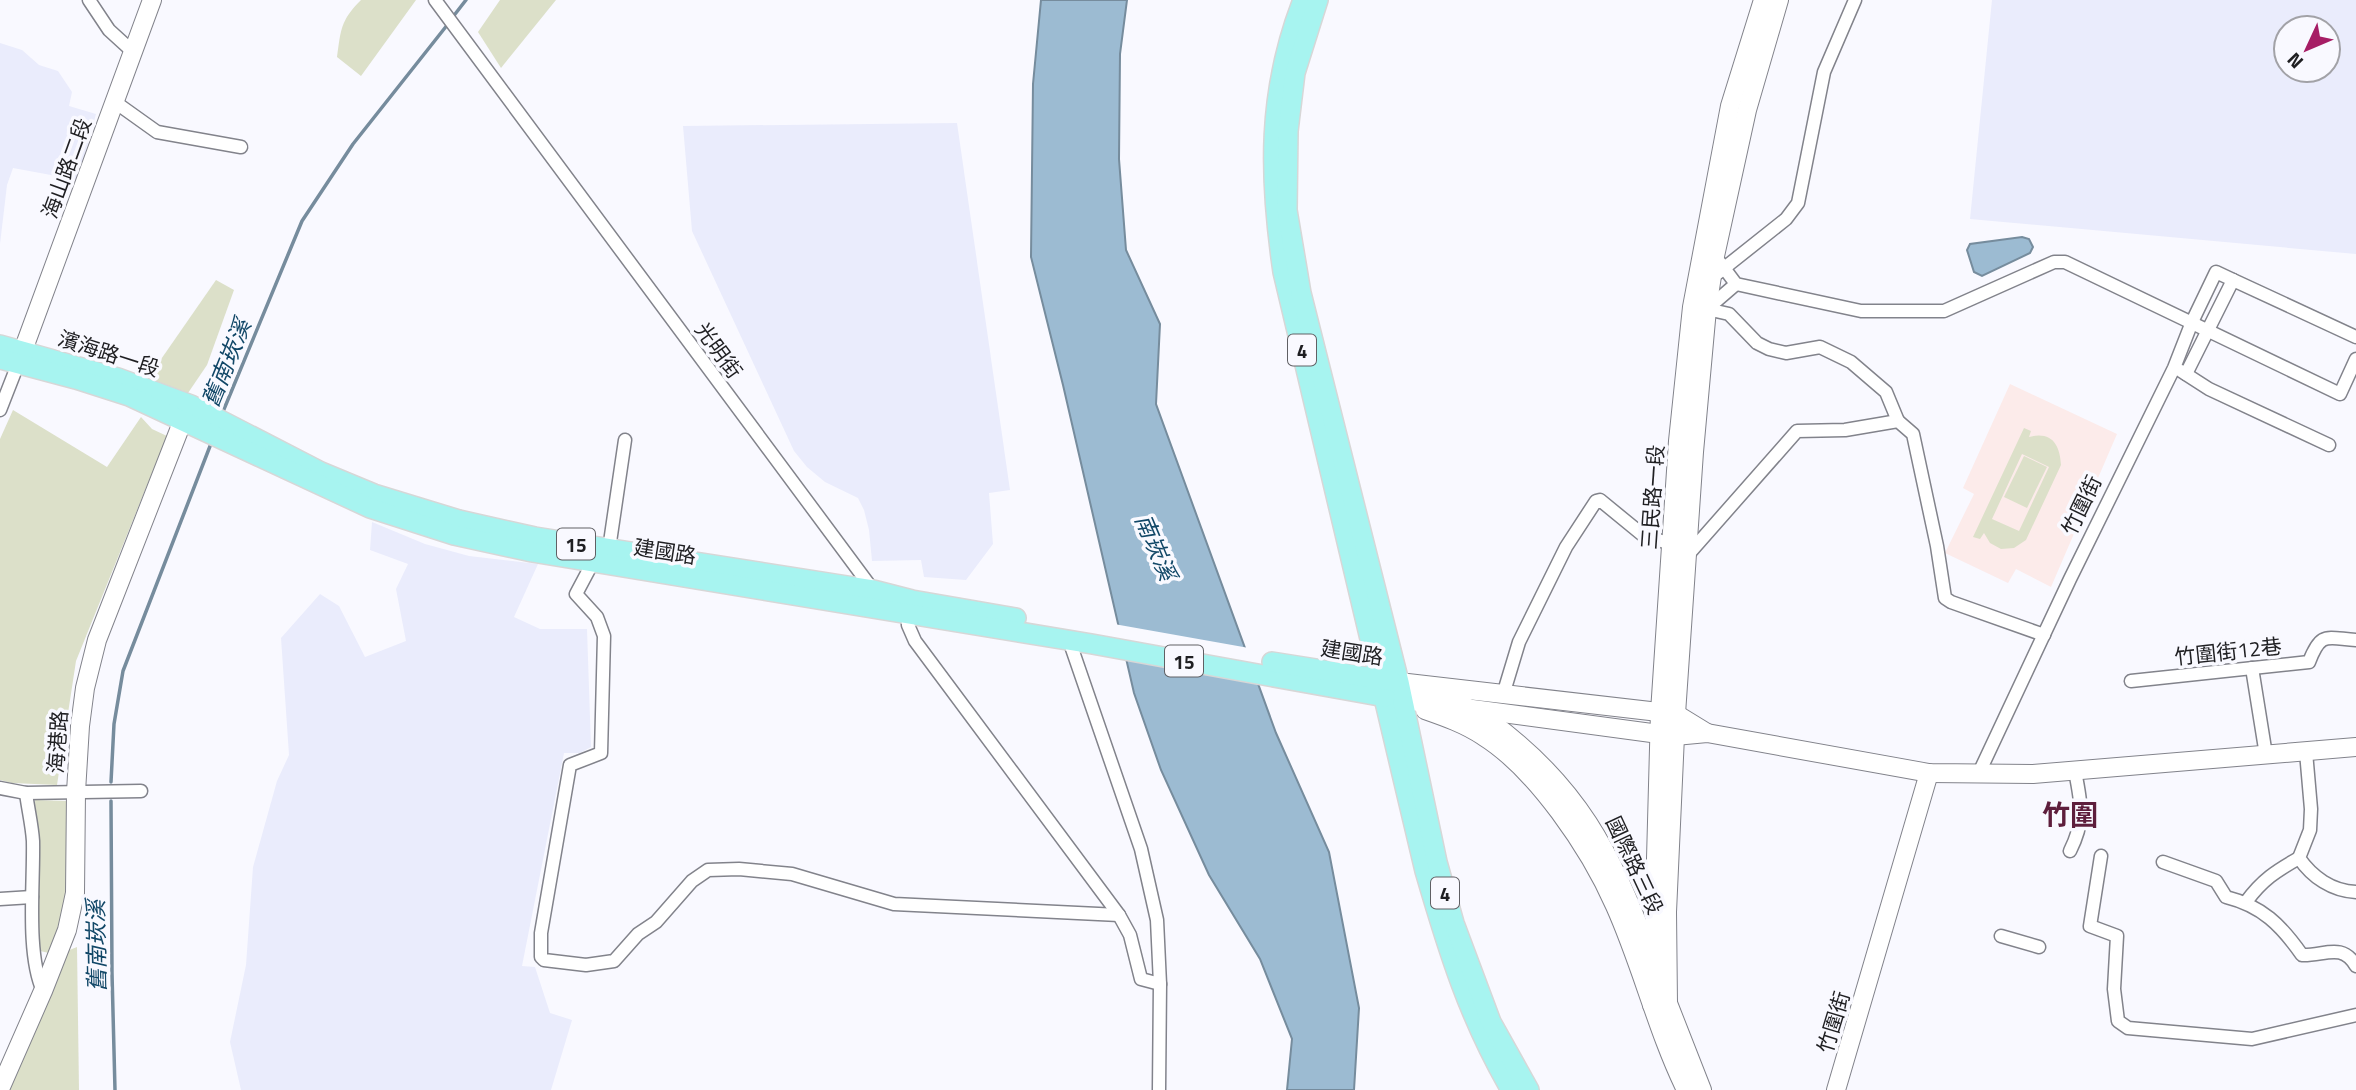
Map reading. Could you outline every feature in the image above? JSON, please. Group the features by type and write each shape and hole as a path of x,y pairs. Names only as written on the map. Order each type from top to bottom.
{"main road":[{"name":"4","path":"1303,0 1291,30 1276,104 1272,166 1283,272 1454,923 1491,1022 1529,1090"},
{"name":"4","path":"1318,0 1295,73 1288,131 1287,211 1301,293 1392,690 1424,871 1447,947 1481,1035 1511,1090"},
{"name":"濱海路一段","path":"0,345 14,358 118,378 192,415"},
{"name":"15","path":"192,415 246,443"},
{"name":"建國路","path":"246,443 344,497 416,524 495,544 1069,640 1090,638"},
{"name":"建國路","path":"246,443 374,494 499,530 873,590 1090,638 1392,690"}],"street":[{"path":"89,0 109,30 132,51"},
{"name":"海山路二段","path":"14,358 115,102 152,0"},
{"name":"三民路一段","path":"1652,961 1667,735 1671,544 1678,441 1730,106 1763,0"},
{"name":"三民路一段","path":"1668,713 1686,556 1700,308 1717,268 1747,110 1779,0"},
{"path":"1855,0 1824,72 1798,203 1786,219 1717,268 1737,284 1861,311 1944,311 2054,262 2065,262 2340,394 2356,359"},
{"name":"光明街","path":"438,4 873,590 897,612 915,641 1119,915 1130,935 1141,979 1160,984"},
{"path":"115,102 157,132 241,147"},
{"name":"竹圍街","path":"1979,775 2101,514 2180,371 2192,322 2216,272 2233,280"},
{"path":"2329,445 2209,389 2180,371 2208,330 2233,280 2356,337"},
{"path":"1700,308 1737,284"},
{"path":"1700,308 1729,314 1757,343 1769,349 1786,353 1820,347 1851,362 1886,392 1898,421 1913,433 1945,598 2044,635"},
{"path":"0,410 14,358"},
{"name":"海港路","path":"0,1089 40,983 67,930 75,893 76,792 85,688 97,640 192,415"},
{"path":"1686,556 1797,431 1845,430 1898,421"},
{"path":"610,549 625,440"},
{"path":"1503,695 1519,642 1566,547 1596,501 1600,500 1644,536 1671,544"},
{"path":"593,562 576,594 597,617 604,636 601,753 570,765 541,933 541,957 544,960 586,965 614,961 638,934 656,922 692,881 708,870 739,869 792,874 894,904 1119,915"},
{"name":"竹圍街12巷","path":"2131,681 2309,662 2316,643 2324,638 2356,640"},
{"path":"1069,640 1140,849 1157,920 1160,984 1159,1090"},
{"path":"2252,668 2266,755"},
{"path":"1425,687 1668,713 1707,733"},
{"name":"建國路","path":"1392,690 1425,687"},
{"name":"國際路三段","path":"1425,687 1489,720 1528,752 1579,807 1606,851 1630,901 1652,961 1660,1004 1686,1090"},
{"path":"1392,690 1464,707 1667,735 1707,733 1929,773 1979,775 2075,771 2356,747"},
{"name":"國際路三段","path":"1392,690 1484,736 1519,766 1545,794 1568,824 1602,880 1702,1090"},
{"name":"三民路一段","path":"1660,1004 1667,912 1667,735"},
{"path":"2246,902 2258,884 2299,858 2309,830 2311,809 2306,752"},
{"path":"2070,851 2078,835 2082,817 2075,771"},
{"name":"竹圍街","path":"1836,1090 1929,773"},
{"path":"0,788 26,793 141,791"},
{"path":"26,793 33,838 32,897 40,983"},
{"path":"2101,856 2090,926 2117,936 2114,989 2118,1021 2128,1028 2252,1039 2356,1015"},
{"path":"2299,858 2310,874 2332,887 2356,892"},
{"path":"2163,862 2217,881 2226,897 2246,902 2285,930 2302,955 2338,951 2350,956 2356,966"},
{"path":"0,899 32,897"},
{"path":"2001,936 2039,947"}],"shaded area":[{"path":"1992,0 2356,0 2356,254 1970,219"},
{"path":"0,43 22,50 39,65 58,71 72,92 69,106 96,114 78,180 13,168 7,185 0,244"},
{"path":"957,123 1010,490 989,493 993,544 966,580 924,577 921,560 872,561 869,530 858,498 825,482 807,467 794,451 692,231 683,126"},
{"path":"2010,384 2117,434 2051,587 2016,569 2008,583 1945,553 1974,494 1963,488"},
{"path":"372,522 425,544 469,556 538,564 514,617 540,629 587,629 591,747 580,753 564,753 522,966 535,967 550,1013 572,1020 551,1090 241,1090 230,1042 246,965 253,867 277,781 289,755 281,638 320,594 339,606 365,657 406,641 396,589 408,564 370,550"}],"green space":[{"path":"361,0 416,0 361,76 337,57 343,26"},
{"path":"500,0 556,0 501,68 478,32"},
{"path":"216,280 234,290 207,365 188,393 148,378"},
{"path":"13,410 107,467 141,417 152,429 167,436 76,661 57,785 0,780 0,439"},
{"path":"2024,428 2031,431 2029,437 2044,436 2053,441 2059,451 2061,465 2026,540 2014,548 2001,549 1990,543 1984,533 1980,539 1973,537","holes":["2022,454 2049,467 2019,531 1992,519"]},
{"path":"2024,456 2047,467 2027,508 2004,497"},
{"path":"35,800 69,801 70,899 49,953 40,951"},
{"path":"77,947 79,1090 8,1090 67,951"}],"water":[{"name":"南崁溪","path":"1041,0 1127,0 1120,54 1119,159 1126,250 1160,324 1156,404 1276,733 1329,852 1359,1008 1354,1090 1287,1090 1292,1039 1260,959 1209,875 1161,770 1134,693 1031,257 1033,84"},
{"path":"2022,237 2029,239 2033,247 2030,253 1982,276 1974,272 1967,250 1970,244"}],"pier":[{"path":"1114,624 1249,648 1261,682 1122,658"}],"waterway":[{"name":"舊南崁溪","path":"452,18 466,0"},
{"name":"舊南崁溪","path":"222,414 302,221 353,144 448,24"},
{"name":"舊南崁溪","path":"111,782 114,724 123,671 212,441"},
{"name":"舊南崁溪","path":"111,801 115,1090"}],"district":[{"name":"竹圍","path":"2070,814"}]}
